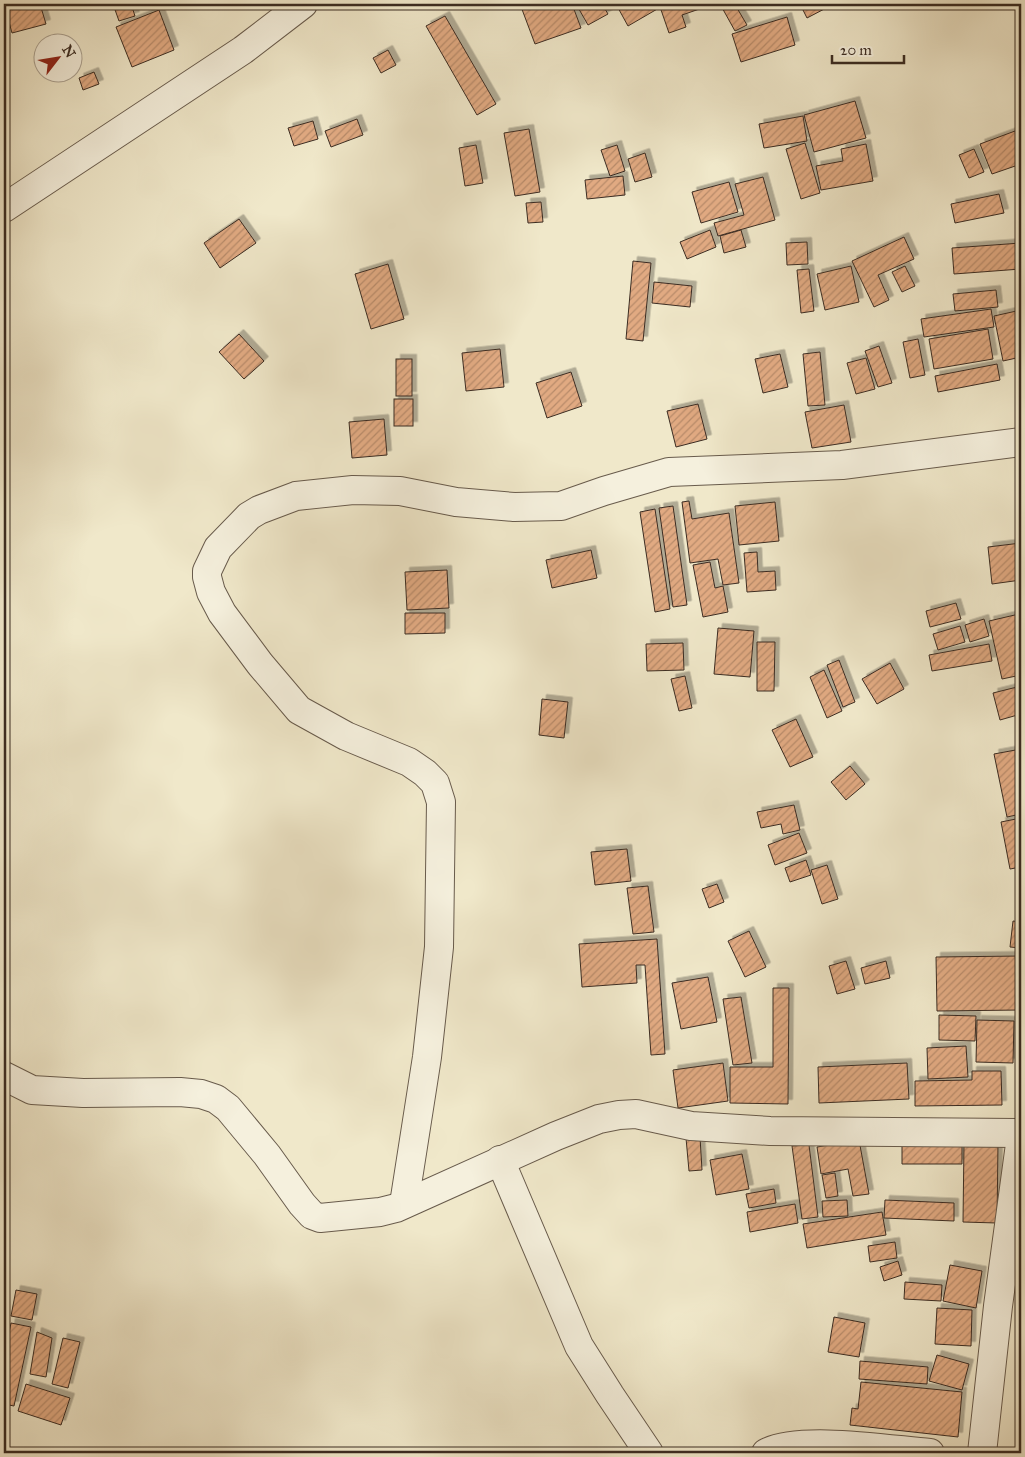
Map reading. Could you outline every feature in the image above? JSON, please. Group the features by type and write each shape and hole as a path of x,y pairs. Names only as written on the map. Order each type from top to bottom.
{"street":[{"path":"4,208 242,50 303,4"},
{"path":"404,1204 427,1057 439,947 441,802 439,792 431,779 409,762 346,736 299,710 260,664 228,621 211,592 207,570 218,548 249,516 259,510 296,496 353,490 400,491 456,502 514,508 561,506 669,472 842,465 1021,442"},
{"path":"4,1076 32,1090 83,1093 180,1092 201,1094 216,1099 228,1108 267,1155 302,1204 312,1215 320,1218 380,1212 404,1204 500,1160 599,1119 619,1115 636,1114 691,1126 770,1131 1021,1133"},
{"path":"982,1453 998,1306 1021,1137"},
{"path":"500,1160 579,1346 614,1403 649,1453"},
{"path":"766,1453 779,1448 821,1444 930,1453"}],"building":[{"path":"16,4 40,4 46,24 12,33 5,7"},
{"path":"113,4 131,4 135,16 119,21"},
{"path":"520,4 572,4 581,28 535,44"},
{"path":"576,4 602,4 608,14 588,25"},
{"path":"621,4 657,4 659,8 628,26 617,6"},
{"path":"659,4 711,5 682,15 686,27 669,33"},
{"path":"720,4 744,4 737,8 747,25 735,31"},
{"path":"800,4 828,4 830,6 807,18"},
{"path":"159,10 174,50 132,67 116,27"},
{"path":"445,16 496,104 477,115 426,26"},
{"path":"787,17 795,45 741,62 732,34"},
{"path":"388,50 396,65 381,73 373,58"},
{"path":"94,72 99,84 83,90 80,82 82,82 82,77"},
{"path":"855,101 866,138 814,152 804,115"},
{"path":"803,116 807,141 764,148 759,124"},
{"path":"357,119 363,135 331,147 325,131"},
{"path":"313,121 318,139 294,146 288,128"},
{"path":"529,129 540,192 515,196 504,133"},
{"path":"1015,131 1021,147 1021,164 992,174 980,144"},
{"path":"805,143 820,193 801,199 786,149"},
{"path":"866,144 873,181 821,190 816,166 843,161 841,149"},
{"path":"476,145 483,183 465,186 459,148"},
{"path":"617,145 625,171 610,176 601,150"},
{"path":"974,149 984,172 969,178 959,155"},
{"path":"645,153 652,177 635,182 628,159"},
{"path":"623,176 625,195 587,199 585,180"},
{"path":"763,177 775,220 718,236 714,223 744,215 735,184"},
{"path":"729,182 738,212 701,223 692,192"},
{"path":"999,194 1004,213 955,223 951,204"},
{"path":"541,202 543,222 528,223 526,203"},
{"path":"239,219 256,243 220,268 204,243"},
{"path":"710,230 716,247 687,259 680,242"},
{"path":"741,230 746,247 724,253 720,236"},
{"path":"904,237 914,259 878,275 889,300 874,307 852,261"},
{"path":"807,242 808,264 787,265 786,243"},
{"path":"1021,243 1021,269 954,274 952,248"},
{"path":"633,261 651,263 643,341 626,339"},
{"path":"388,264 404,319 371,329 355,274"},
{"path":"851,266 859,302 825,310 817,274"},
{"path":"905,266 915,286 902,292 892,272"},
{"path":"809,269 814,311 801,313 797,270"},
{"path":"654,282 692,286 690,307 652,303"},
{"path":"996,290 998,307 955,311 953,294"},
{"path":"991,309 994,327 924,337 921,319"},
{"path":"1021,310 1021,357 1003,361 994,316"},
{"path":"988,329 993,359 934,369 929,339"},
{"path":"239,334 264,361 244,379 219,352"},
{"path":"918,339 925,375 910,378 903,342"},
{"path":"879,346 892,383 878,387 865,351"},
{"path":"500,349 504,387 466,391 462,353"},
{"path":"820,352 825,405 808,406 803,354"},
{"path":"780,354 788,387 763,393 755,359"},
{"path":"866,358 875,389 856,394 847,363"},
{"path":"396,359 412,359 412,396 396,396"},
{"path":"997,364 1000,380 938,392 935,376"},
{"path":"571,372 582,406 547,418 536,383"},
{"path":"394,399 413,399 413,426 394,426"},
{"path":"698,404 707,439 676,447 667,411"},
{"path":"844,405 851,442 812,448 805,412"},
{"path":"384,419 387,455 352,458 349,422"},
{"path":"689,501 692,519 729,513 739,583 723,585 718,559 690,563 682,502"},
{"path":"775,502 779,541 739,545 735,506"},
{"path":"673,506 687,605 673,607 659,508"},
{"path":"655,509 670,609 655,612 640,512"},
{"path":"1021,543 1021,580 992,584 988,547"},
{"path":"591,550 597,578 552,588 546,560"},
{"path":"757,552 758,572 775,571 776,590 747,592 744,553"},
{"path":"710,562 715,588 723,586 728,612 703,617 693,565"},
{"path":"447,570 449,608 407,610 405,572"},
{"path":"956,603 961,619 930,627 926,611"},
{"path":"405,613 445,613 445,633 405,634"},
{"path":"1019,614 1021,622 1021,675 1002,679 989,621"},
{"path":"984,619 989,636 970,642 965,625"},
{"path":"960,626 965,642 938,650 933,634"},
{"path":"718,628 754,631 750,677 714,674"},
{"path":"757,642 775,642 774,691 757,691"},
{"path":"683,643 684,670 647,671 646,644"},
{"path":"989,644 992,661 932,671 929,655"},
{"path":"839,660 855,702 843,707 827,665"},
{"path":"890,663 904,689 877,704 862,679"},
{"path":"824,670 842,711 827,718 810,677"},
{"path":"685,676 692,708 679,711 671,679"},
{"path":"1021,686 1021,714 1000,720 993,693"},
{"path":"542,699 568,702 564,738 539,735"},
{"path":"796,719 813,757 790,767 772,730"},
{"path":"1021,749 1021,814 1007,817 994,754"},
{"path":"850,766 865,784 846,800 831,782"},
{"path":"794,805 800,830 783,834 781,824 761,828 757,812"},
{"path":"1021,818 1021,867 1010,869 1001,822"},
{"path":"799,833 807,853 775,865 768,845"},
{"path":"627,849 631,881 595,885 591,852"},
{"path":"806,860 811,875 790,882 785,868"},
{"path":"827,865 838,899 822,904 811,870"},
{"path":"717,884 724,902 709,908 702,889"},
{"path":"648,886 654,932 633,934 627,888"},
{"path":"1013,921 1021,922 1021,948 1010,947"},
{"path":"749,931 766,967 745,977 728,941"},
{"path":"657,939 665,1054 651,1055 645,965 636,965 637,983 582,987 579,944"},
{"path":"1021,956 1021,1010 937,1011 936,957"},
{"path":"846,961 855,989 837,994 829,966"},
{"path":"886,961 890,978 865,984 861,968"},
{"path":"708,977 717,1022 681,1029 672,983"},
{"path":"773,988 789,988 788,1104 730,1103 730,1067 773,1067"},
{"path":"741,997 752,1063 733,1065 723,999"},
{"path":"939,1015 976,1016 975,1041 939,1040"},
{"path":"977,1020 1014,1021 1013,1063 976,1062"},
{"path":"966,1046 968,1077 928,1079 927,1048"},
{"path":"723,1063 728,1101 678,1108 673,1070"},
{"path":"907,1063 909,1099 819,1103 818,1067"},
{"path":"972,1071 1001,1071 1002,1105 915,1106 915,1081 972,1080"},
{"path":"700,1137 702,1170 689,1171 686,1138"},
{"path":"962,1139 962,1164 902,1164 902,1140"},
{"path":"859,1140 869,1194 853,1196 848,1169 821,1174 817,1147"},
{"path":"964,1143 998,1144 997,1223 963,1222"},
{"path":"809,1145 818,1217 802,1219 792,1146"},
{"path":"742,1154 749,1189 716,1195 710,1160"},
{"path":"835,1173 838,1196 826,1198 822,1175"},
{"path":"774,1189 776,1203 749,1208 746,1194"},
{"path":"847,1200 848,1216 823,1217 822,1201"},
{"path":"885,1200 954,1203 954,1221 884,1218"},
{"path":"795,1204 798,1223 750,1232 747,1212"},
{"path":"882,1212 886,1235 807,1248 803,1224"},
{"path":"895,1242 897,1258 870,1262 868,1246"},
{"path":"898,1261 902,1275 884,1281 880,1267"},
{"path":"950,1265 982,1271 976,1308 943,1301"},
{"path":"905,1282 942,1285 941,1301 904,1299"},
{"path":"16,1290 37,1294 32,1320 11,1316"},
{"path":"937,1308 972,1310 971,1346 935,1344"},
{"path":"834,1317 865,1323 859,1357 828,1352"},
{"path":"11,1323 31,1327 14,1406 4,1404 4,1357"},
{"path":"37,1332 52,1338 46,1377 30,1374"},
{"path":"63,1338 80,1342 68,1388 52,1384"},
{"path":"937,1355 969,1364 962,1390 929,1381"},
{"path":"860,1361 928,1367 927,1384 859,1379"},
{"path":"861,1382 962,1392 958,1437 850,1425 852,1408 858,1409"},
{"path":"26,1384 70,1398 61,1425 18,1411"}]}
